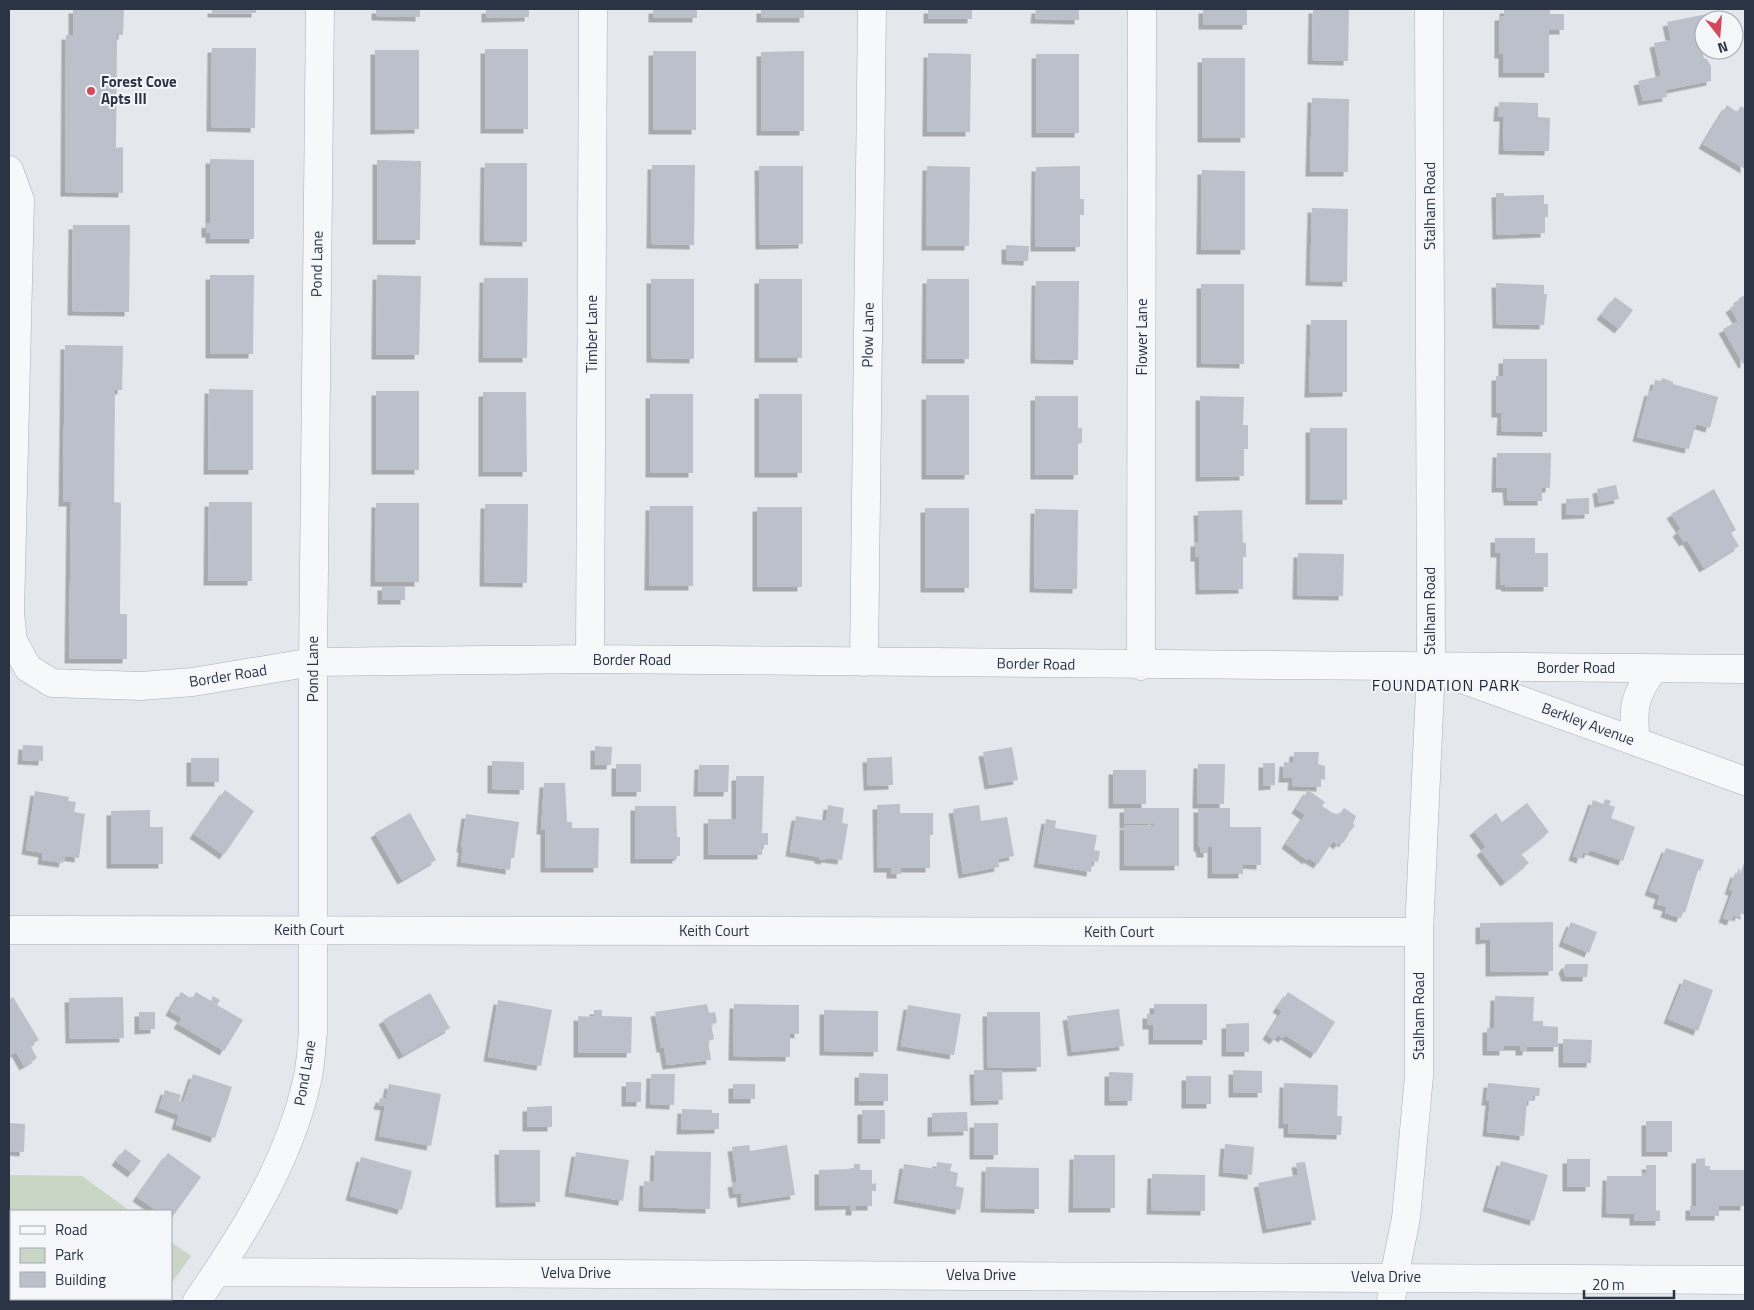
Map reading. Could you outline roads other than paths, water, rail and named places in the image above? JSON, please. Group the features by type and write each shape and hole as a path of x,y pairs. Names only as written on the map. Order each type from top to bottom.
{"street":[{"name":"Pond Lane","path":"197,1301 262,1199 281,1159 308,1079 313,1032 313,662 320,9"},
{"name":"Timber Lane","path":"590,660 594,9"},
{"name":"Plow Lane","path":"864,662 872,9"},
{"name":"Flower Lane","path":"1141,666 1142,9"},
{"name":"Stalham Road","path":"1393,1289 1406,1218 1419,1076 1419,932 1430,668 1429,9"},
{"name":"Border Road","path":"9,170 20,200 12,408 10,613 14,641 28,668 52,684 141,686 193,682 313,662 590,660 1141,666 1745,669"},
{"name":"Berkley Avenue","path":"1430,668 1745,781"},
{"path":"1636,742 1633,721 1635,697 1654,669"},
{"name":"Keith Court","path":"9,930 1419,932"},
{"name":"Velva Drive","path":"217,1272 1393,1289 1745,1280"}],"place":[{"name":"Forest Cove Apts III","path":"91,91"}],"district":[{"name":"FOUNDATION PARK","path":"1446,685"}]}
